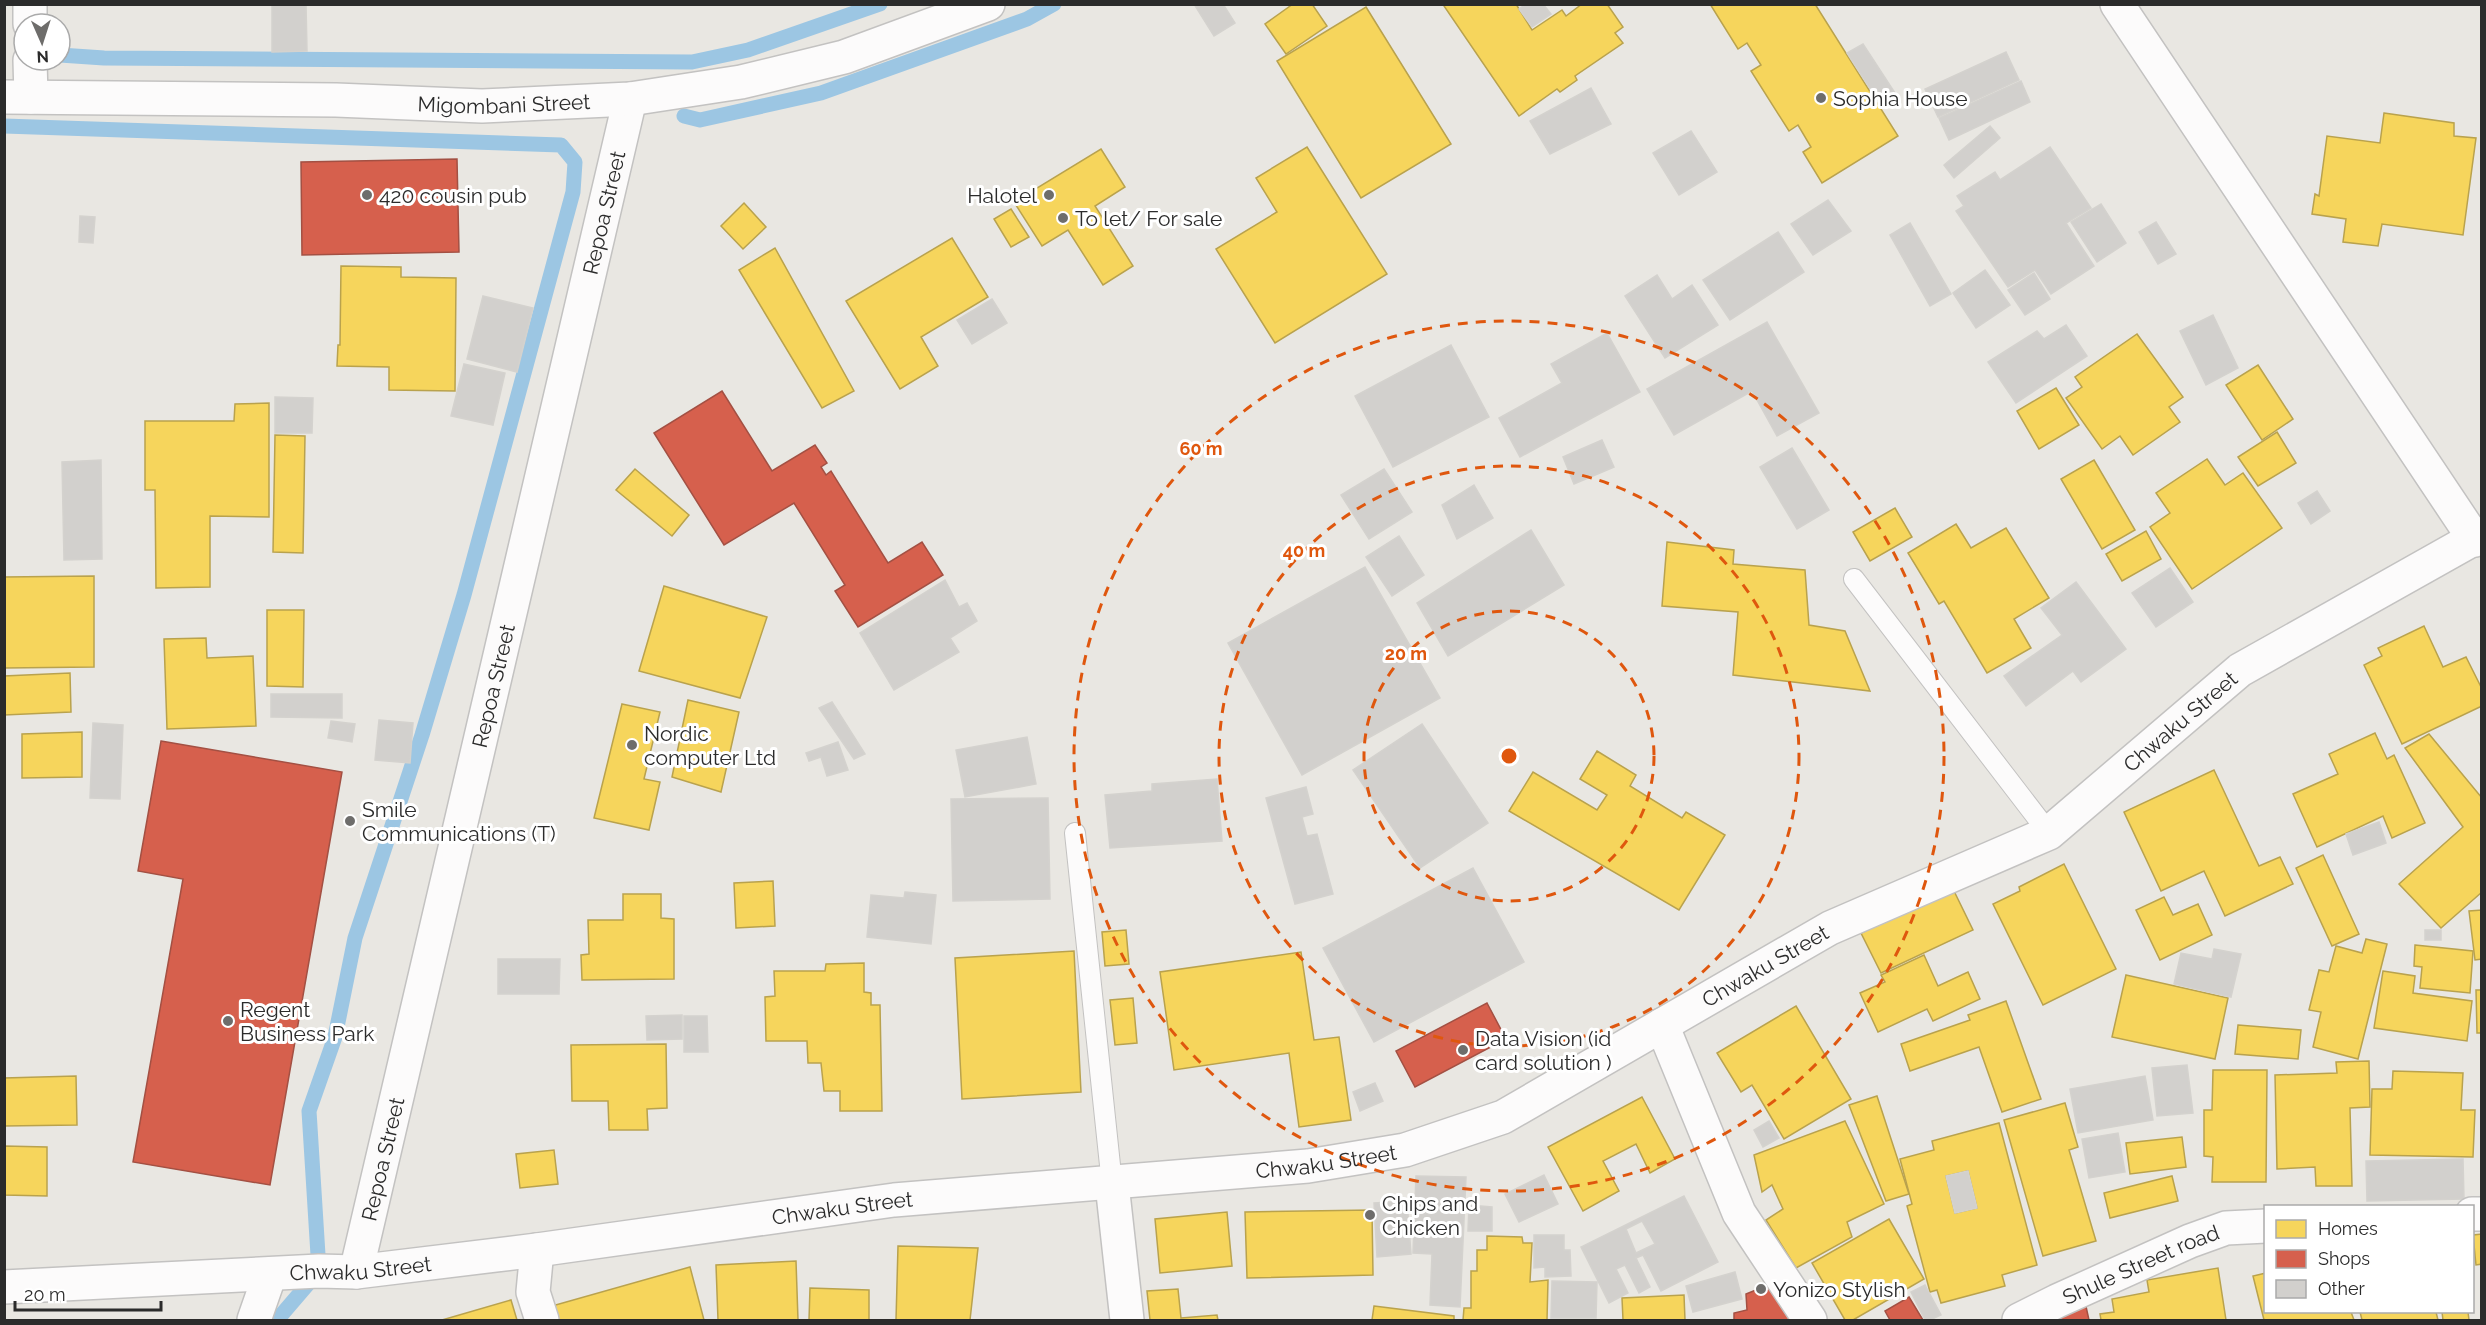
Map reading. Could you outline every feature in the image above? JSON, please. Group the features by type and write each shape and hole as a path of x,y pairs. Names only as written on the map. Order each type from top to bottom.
{"main road":[{"name":"Migombani Street","path":"18,97 336,100 482,106 630,99 741,82 844,57 988,4"},
{"path":"2117,4 2478,537"},
{"path":"18,97 26,72"},
{"name":"Repoa Street","path":"356,1272 630,99"},
{"name":"Chwaku Street","path":"4,1287 320,1271 356,1272 537,1250 894,1200 1112,1184 1308,1166 1406,1150 1503,1117 1830,928 2049,833 2240,670 2478,537"},
{"path":"1662,1025 1740,1213 1810,1320"},
{"path":"1112,1184 1127,1320"},
{"name":"Shule Street road","path":"2019,1320 2057,1300 2190,1241 2226,1228 2264,1226"},
{"path":"537,1250 533,1292 542,1320"},
{"path":"254,1320 270,1274"}],"lane":[{"path":"1854,579 2049,833"},
{"path":"1075,832 1112,1184"}],"building: Homes":[{"path":"1293,4 1312,4 1327,26 1286,54 1265,24"},
{"path":"1447,4 1516,4 1532,30 1562,10 1566,16 1582,4 1607,4 1623,27 1615,33 1623,43 1575,76 1577,80 1560,92 1557,89 1519,116 1444,6"},
{"name":"Sophia House","path":"1710,4 1815,4 1898,136 1822,183 1803,152 1811,147 1798,125 1789,131 1751,71 1761,65 1747,43 1738,49"},
{"path":"1366,7 1451,144 1361,198 1277,61"},
{"path":"2384,113 2454,123 2454,136 2476,138 2463,235 2382,224 2378,246 2343,242 2346,219 2312,214 2315,194 2319,196 2327,136 2380,143"},
{"path":"1307,147 1387,274 1275,343 1216,249 1277,212 1256,178"},
{"name":"To let/ For sale","path":"1101,149 1125,187 1095,206 1133,266 1103,285 1068,230 1042,246 1014,202"},
{"path":"744,203 766,227 743,249 721,226"},
{"path":"1011,209 1029,237 1011,247 994,219"},
{"path":"952,238 988,297 921,337 938,366 900,389 846,301"},
{"path":"775,248 854,391 822,408 739,270"},
{"path":"341,266 401,267 401,277 456,278 455,391 389,390 389,367 337,366 338,345 340,345"},
{"path":"2137,334 2183,397 2169,407 2180,422 2133,455 2120,436 2102,449 2066,398 2082,387 2075,377"},
{"path":"2258,365 2293,419 2262,440 2226,385"},
{"path":"2056,388 2079,425 2039,449 2017,411"},
{"path":"269,403 269,517 210,516 210,587 156,588 155,490 145,490 145,421 234,421 235,404"},
{"path":"2277,432 2296,463 2258,486 2238,457"},
{"path":"275,435 305,436 303,553 273,552"},
{"path":"2207,459 2225,485 2243,473 2282,528 2192,589 2150,527 2170,513 2156,493"},
{"path":"2094,460 2135,530 2102,549 2061,479"},
{"path":"635,469 689,515 672,536 616,490"},
{"path":"1895,508 1912,537 1870,561 1853,532"},
{"path":"1956,524 1971,548 2006,528 2049,598 2014,619 2031,648 1987,673 1944,601 1939,604 1908,553"},
{"path":"2146,531 2161,559 2122,581 2106,554"},
{"path":"1667,542 1734,550 1733,564 1805,570 1809,625 1845,631 1870,691 1733,675 1738,612 1662,606"},
{"path":"94,576 94,667 4,668 4,577"},
{"path":"664,586 767,617 740,698 639,671"},
{"path":"267,610 304,610 303,687 267,686"},
{"path":"2424,626 2443,667 2466,657 2482,689 2482,706 2402,744 2364,665 2382,656 2378,648"},
{"path":"206,638 207,658 253,656 256,726 167,729 164,639"},
{"path":"70,673 71,712 4,715 4,676"},
{"path":"688,700 739,712 721,792 672,777"},
{"name":"Nordic computer Ltd","path":"622,704 660,712 644,779 660,782 649,830 594,818"},
{"path":"82,732 82,777 22,778 22,734"},
{"path":"2375,733 2387,759 2394,755 2425,823 2392,838 2383,816 2317,847 2293,794 2338,774 2329,754"},
{"path":"2429,734 2482,798 2482,892 2441,928 2399,884 2463,827 2405,748"},
{"path":"1597,751 1636,775 1630,786 1682,818 1686,812 1725,835 1679,910 1509,811 1533,772 1597,810 1607,795 1580,779"},
{"path":"2214,770 2259,866 2280,857 2293,884 2225,916 2204,871 2161,891 2124,812"},
{"path":"2323,855 2359,934 2332,946 2296,868"},
{"path":"2064,864 2116,969 2043,1005 1993,904 2020,891 2019,887"},
{"path":"773,881 775,926 736,928 734,883"},
{"path":"1953,889 1973,930 1881,973 1861,933"},
{"path":"623,894 661,894 661,918 674,919 674,979 582,980 581,955 589,954 588,920 623,920"},
{"path":"2164,897 2173,915 2198,904 2212,935 2160,960 2136,910"},
{"path":"2482,910 2482,959 2475,960 2469,911"},
{"path":"1126,930 1129,964 1105,966 1102,932"},
{"path":"2366,939 2387,944 2358,1059 2313,1047 2321,1012 2309,1010 2319,970 2329,972 2336,946 2362,953"},
{"path":"2415,945 2473,951 2470,993 2420,988 2422,967 2414,966"},
{"path":"1074,951 1081,1092 962,1099 955,958"},
{"path":"1301,952 1314,1040 1339,1037 1351,1120 1299,1127 1289,1053 1174,1070 1160,972"},
{"path":"1924,955 1938,986 1968,972 1980,999 1933,1021 1927,1009 1878,1032 1860,993 1885,982 1881,975"},
{"path":"864,963 864,992 871,993 871,1005 880,1005 882,1111 840,1111 840,1091 824,1091 821,1063 808,1063 807,1041 766,1041 765,997 775,996 774,971 825,971 826,964"},
{"path":"2383,971 2415,976 2413,993 2472,1001 2467,1041 2374,1028"},
{"path":"2126,975 2228,998 2215,1059 2112,1037"},
{"path":"2476,990 2482,990 2482,1033 2477,1033"},
{"path":"1133,998 1137,1043 1115,1045 1110,1000"},
{"path":"2006,1001 2041,1099 2002,1112 1979,1047 1910,1071 1901,1044 1970,1020 1968,1015"},
{"path":"1796,1006 1851,1099 1784,1139 1752,1085 1741,1092 1717,1053"},
{"path":"2238,1025 2301,1030 2298,1059 2235,1054"},
{"path":"666,1044 667,1108 647,1109 648,1130 609,1130 608,1101 572,1101 571,1045"},
{"path":"2369,1061 2370,1107 2350,1108 2352,1186 2316,1186 2315,1167 2277,1169 2275,1075 2337,1073 2336,1062"},
{"path":"2213,1070 2267,1070 2266,1182 2212,1182 2213,1157 2204,1156 2204,1110 2212,1110"},
{"path":"2393,1071 2463,1073 2461,1110 2475,1110 2473,1157 2370,1155 2372,1089 2392,1089"},
{"path":"76,1076 77,1125 4,1126 4,1078"},
{"path":"1877,1096 1909,1194 1886,1201 1849,1105"},
{"path":"1642,1097 1675,1159 1650,1173 1636,1144 1603,1161 1619,1191 1583,1211 1548,1147"},
{"path":"2065,1103 2078,1147 2069,1150 2096,1241 2043,1256 2004,1120"},
{"path":"1845,1121 1884,1204 1847,1222 1852,1237 1796,1268 1766,1220 1783,1209 1772,1185 1762,1192 1754,1155"},
{"path":"1999,1123 2037,1265 2002,1275 2005,1286 1941,1303 1937,1290 1930,1292 1907,1206 1912,1204 1900,1159 1934,1150 1932,1141","holes":["1968,1171 1977,1208 1955,1213 1946,1176"]},
{"path":"2182,1137 2186,1167 2130,1174 2126,1143"},
{"path":"4,1146 47,1147 47,1196 4,1195"},
{"path":"554,1150 558,1184 520,1188 516,1154"},
{"path":"2172,1176 2178,1201 2110,1218 2104,1193"},
{"path":"1372,1210 1373,1275 1247,1278 1245,1212"},
{"path":"1227,1212 1232,1266 1160,1273 1155,1219"},
{"path":"1889,1219 1924,1279 1853,1320 1845,1320 1812,1263"},
{"path":"2482,1234 2482,1264 2476,1265 2474,1235"},
{"path":"1487,1236 1522,1237 1523,1243 1532,1243 1530,1282 1548,1280 1547,1320 1463,1320 1464,1308 1471,1308 1471,1271 1477,1271 1477,1250 1487,1250"},
{"path":"898,1246 978,1248 970,1320 896,1320"},
{"path":"796,1261 798,1320 718,1320 716,1265"},
{"path":"690,1267 704,1320 557,1320 552,1306"},
{"path":"2218,1268 2226,1320 2101,1320 2100,1314 2114,1312 2112,1299 2149,1292 2147,1280"},
{"path":"2264,1273 2264,1313 2351,1313 2354,1320 2264,1320 2253,1276"},
{"path":"810,1288 869,1290 869,1320 809,1320"},
{"path":"1178,1289 1181,1318 1217,1315 1218,1320 1150,1320 1147,1291"},
{"path":"1684,1295 1685,1320 1623,1320 1622,1298"},
{"path":"511,1300 517,1320 442,1320"},
{"path":"1374,1306 1454,1316 1454,1320 1372,1320"},
{"path":"2360,1313 2436,1313 2438,1320 2362,1320"},
{"path":"2442,1313 2468,1313 2469,1320 2443,1320"}],"building: Shops":[{"path":"457,159 459,252 302,255 301,162"},
{"path":"722,391 772,471 815,445 827,463 821,467 826,475 831,471 888,563 922,542 943,575 858,627 835,591 845,585 794,503 724,545 654,433"},
{"name":"Regent Business Park","path":"161,741 342,772 270,1185 133,1162 183,879 138,871"},
{"path":"1487,1003 1506,1039 1415,1087 1396,1051"},
{"path":"1778,1281 1792,1320 1734,1320 1734,1313 1747,1310 1746,1294"},
{"path":"1909,1297 1923,1320 1890,1320 1885,1311"},
{"path":"2085,1302 2089,1320 2049,1320"}],"building: Other":[{"path":"272,4 306,4 307,51 272,52"},
{"path":"1194,4 1223,4 1235,23 1214,36"},
{"path":"1526,4 1543,4 1551,14 1532,27 1519,9"},
{"path":"1863,44 1897,96 1881,106 1847,53"},
{"path":"2006,52 2019,80 1938,117 1925,89"},
{"path":"2021,81 2030,102 1949,140 1939,118"},
{"path":"1591,88 1611,124 1550,154 1530,121"},
{"path":"1990,126 2000,138 1954,178 1944,165"},
{"path":"1691,131 1717,172 1679,195 1653,153"},
{"path":"2050,147 2091,208 2066,223 2094,266 2051,294 2035,270 2008,287 1956,211 1964,206 1957,196 1995,172 2000,180"},
{"path":"1828,200 1851,231 1813,255 1791,224"},
{"path":"2101,204 2126,243 2097,262 2071,222"},
{"path":"80,216 95,217 93,243 79,242"},
{"path":"2156,222 2176,254 2158,264 2139,232"},
{"path":"1910,223 1951,294 1930,306 1890,235"},
{"path":"1778,232 1804,272 1730,320 1703,280"},
{"path":"1985,270 2010,305 1976,328 1953,293"},
{"path":"2034,273 2050,299 2025,315 2008,290"},
{"path":"1657,275 1672,299 1692,285 1718,325 1665,358 1625,296"},
{"path":"483,296 533,308 517,372 467,359"},
{"path":"992,299 1007,323 972,344 957,320"},
{"path":"2213,315 2238,368 2206,385 2180,331"},
{"path":"1767,322 1819,413 1777,436 1752,391 1674,435 1647,389"},
{"path":"2066,325 2087,356 2016,403 1988,362 2037,331 2044,339"},
{"path":"1607,333 1640,392 1520,457 1499,418 1562,383 1551,364"},
{"path":"1451,345 1489,417 1393,467 1355,396"},
{"path":"464,364 505,373 493,425 451,416"},
{"path":"275,397 313,398 312,433 275,433"},
{"path":"1602,440 1614,467 1574,484 1563,457"},
{"path":"1792,448 1829,510 1797,529 1760,467"},
{"path":"101,460 102,559 64,560 62,462"},
{"path":"1384,469 1412,512 1369,539 1341,495"},
{"path":"1474,485 1493,518 1457,539 1442,505"},
{"path":"2317,491 2330,511 2311,524 2298,503"},
{"path":"1531,530 1564,585 1448,656 1417,603"},
{"path":"1399,536 1424,575 1392,596 1366,557"},
{"path":"1365,567 1440,698 1302,775 1228,643"},
{"path":"2170,568 2193,602 2156,627 2132,593"},
{"path":"945,580 959,607 967,603 977,621 950,638 959,652 894,690 860,633"},
{"path":"2076,582 2126,649 2081,682 2073,671 2026,706 2004,676 2062,635 2041,608"},
{"path":"271,694 342,694 342,718 271,717"},
{"path":"832,702 865,754 854,759 819,708"},
{"path":"379,720 413,723 410,763 375,760"},
{"path":"331,721 355,724 352,742 328,738"},
{"path":"93,723 123,725 120,799 90,798"},
{"path":"1422,724 1488,823 1420,868 1353,770"},
{"path":"1027,737 1036,784 965,797 956,750"},
{"path":"838,742 848,770 827,776 821,757 809,761 806,753"},
{"path":"1217,779 1222,841 1110,848 1105,795 1152,791 1152,784"},
{"path":"1306,787 1313,814 1302,817 1307,836 1317,834 1333,894 1295,904 1266,798"},
{"path":"1048,798 1050,899 953,901 951,799"},
{"path":"2379,822 2386,843 2353,855 2346,834"},
{"path":"1473,868 1524,962 1374,1042 1323,948"},
{"path":"905,892 936,895 931,944 867,937 871,895 904,898"},
{"path":"2425,930 2441,930 2441,940 2425,940"},
{"path":"2214,949 2241,954 2231,997 2174,984 2181,953 2212,959"},
{"path":"498,959 560,959 559,994 498,994"},
{"path":"682,1015 682,1039 647,1040 646,1016"},
{"path":"684,1016 707,1016 708,1052 684,1052"},
{"path":"2187,1065 2193,1113 2157,1116 2152,1068"},
{"path":"2145,1076 2153,1120 2078,1133 2070,1089"},
{"path":"1375,1083 1383,1101 1360,1111 1353,1092"},
{"path":"1769,1121 1779,1138 1763,1147 1754,1130"},
{"path":"2118,1133 2125,1172 2089,1178 2082,1139"},
{"path":"2463,1159 2464,1199 2367,1201 2366,1161"},
{"path":"1968,1171 1977,1208 1955,1213 1946,1176"},
{"path":"1544,1175 1558,1204 1519,1222 1505,1194"},
{"path":"1416,1176 1466,1177 1460,1307 1430,1305 1432,1254 1413,1253"},
{"path":"1684,1196 1718,1262 1661,1291 1643,1255 1636,1258 1650,1287 1639,1293 1625,1265 1616,1269 1628,1293 1609,1303 1581,1247","holes":["1642,1221 1655,1244 1636,1253 1626,1229"]},
{"path":"1407,1201 1411,1254 1377,1257 1374,1203"},
{"path":"1469,1205 1492,1207 1492,1231 1468,1231"},
{"path":"1534,1235 1564,1235 1564,1250 1570,1250 1571,1276 1545,1277 1545,1267 1534,1268"},
{"path":"1735,1272 1742,1299 1693,1312 1686,1286"},
{"path":"1552,1281 1597,1282 1596,1318 1551,1318"},
{"path":"1925,1285 1941,1315 1930,1320 1925,1320 1911,1292"}],"waterway":[{"path":"72,56 104,58 692,62 748,50 880,4"},
{"path":"684,116 700,120 821,93 1027,19 1054,4"},
{"path":"4,126 561,145 575,162 573,192 464,595 422,735 355,938 335,1037 309,1111 319,1271 277,1320"}],"place":[{"name":"Sophia House","path":"1821,98"},
{"name":"420 cousin pub","path":"367,195"},
{"name":"Halotel","path":"1049,195"},
{"name":"To let/ For sale","path":"1063,218"},
{"name":"Nordic computer Ltd","path":"632,745"},
{"name":"Smile Communications (T)","path":"350,821"},
{"name":"Regent Business Park","path":"228,1021"},
{"name":"Data Vision (id card solution )","path":"1463,1050"},
{"name":"Chips and Chicken","path":"1370,1215"},
{"name":"Yonizo Stylish","path":"1761,1289"}]}
